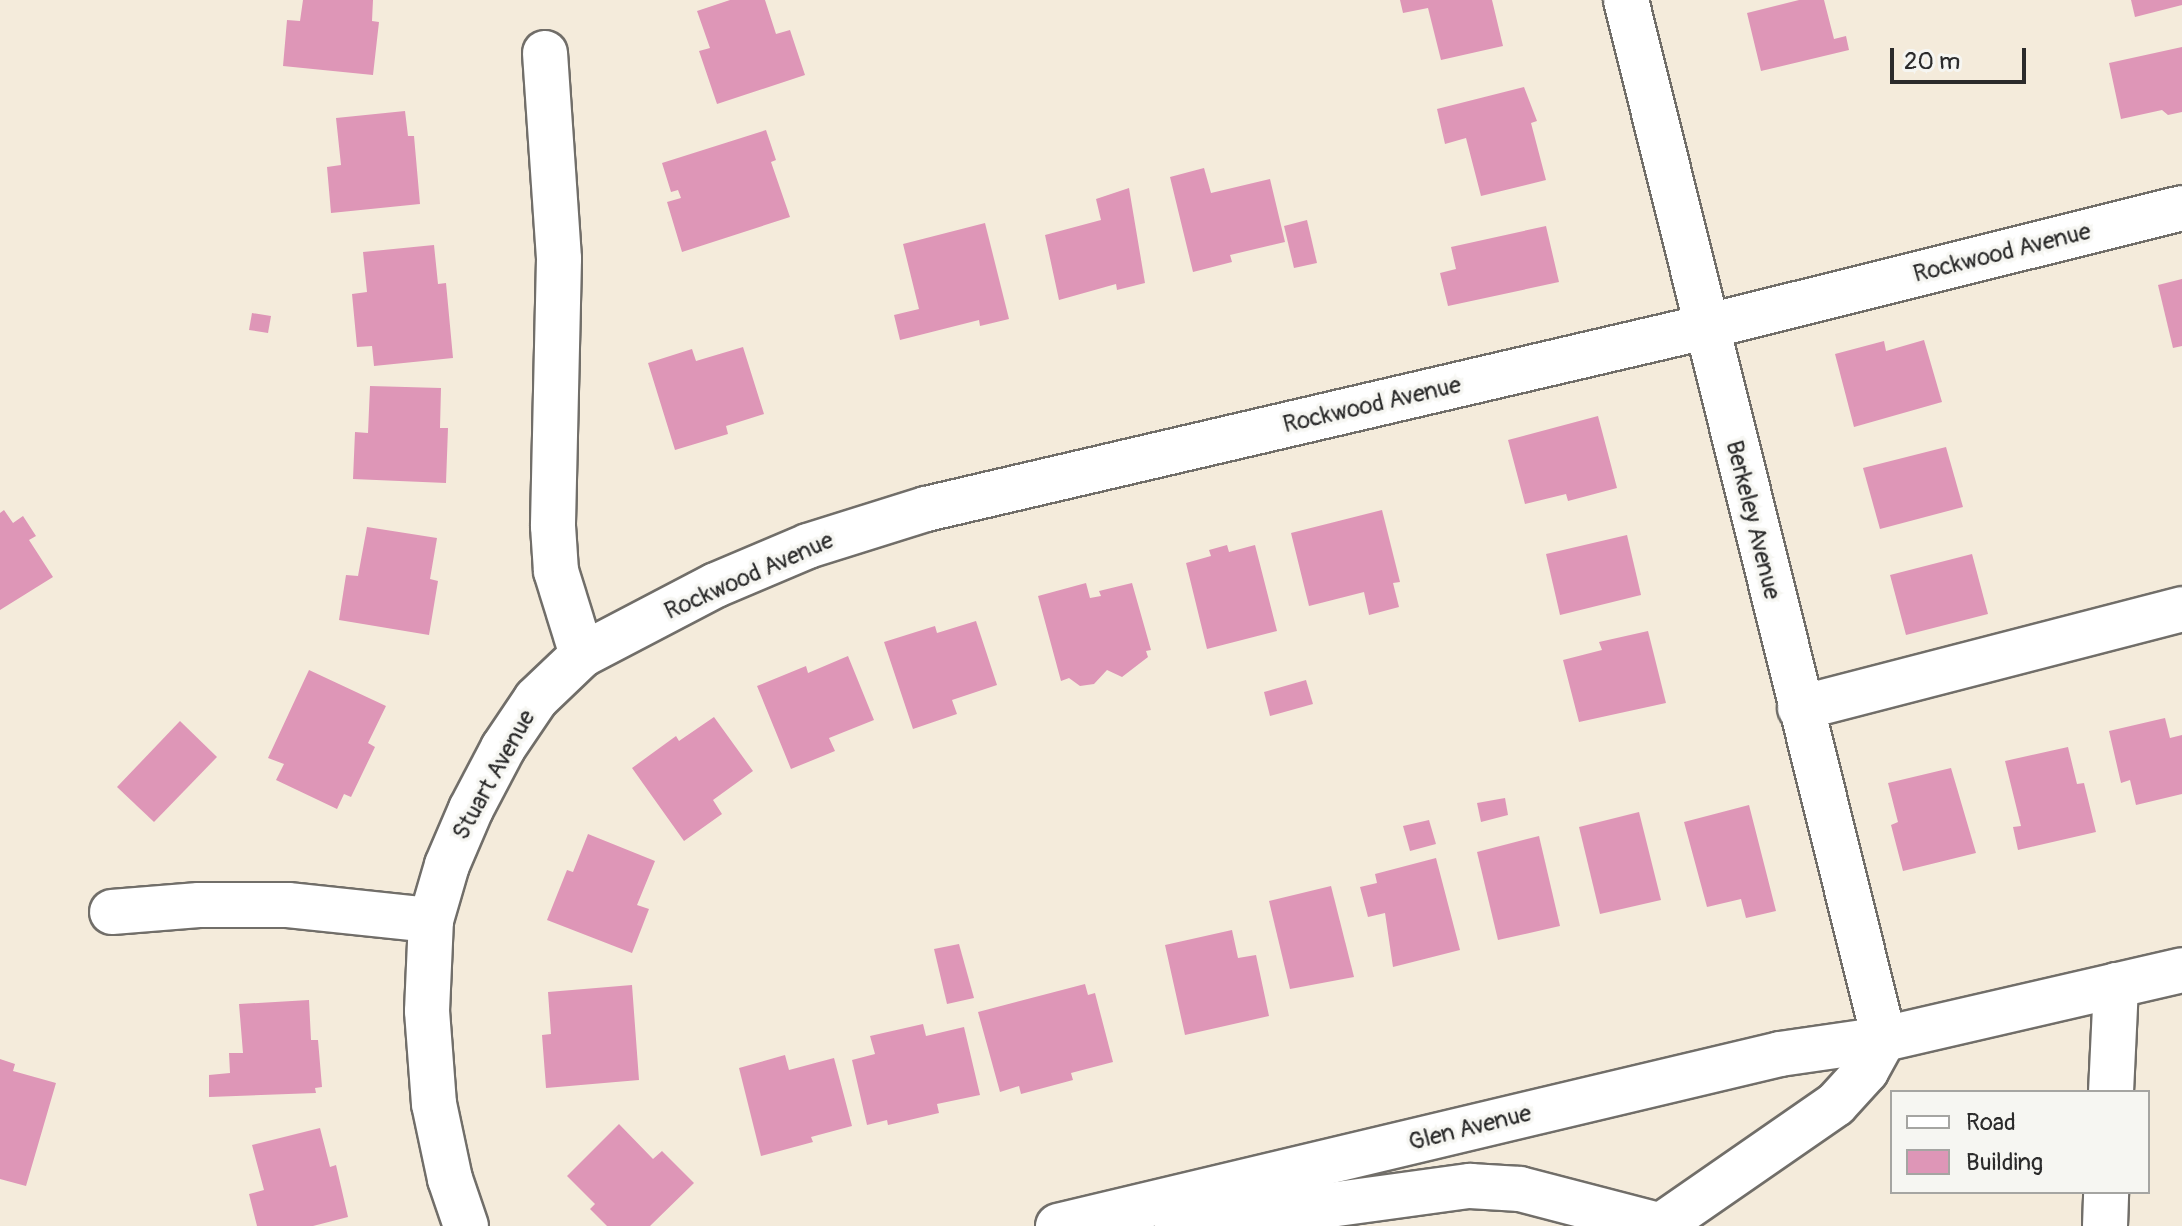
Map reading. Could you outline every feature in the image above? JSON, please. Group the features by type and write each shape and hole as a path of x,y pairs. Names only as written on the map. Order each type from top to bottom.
{"street":[{"name":"Berkeley Avenue","path":"1626,0 1884,1039"},
{"path":"545,53 556,172 559,259 552,460 555,556 556,571 582,655"},
{"name":"Rockwood Avenue","path":"582,655 729,579 808,546 926,509 1705,327 2182,208"},
{"path":"1800,708 2182,609"},
{"name":"Stuart Avenue","path":"466,1226 450,1179 434,1104 427,1011 431,920 447,865 471,809 503,748 536,699 582,655"},
{"path":"112,912 199,905 288,905 431,920"},
{"name":"Glen Avenue","path":"1058,1226 1780,1054 1884,1039 2182,970"},
{"path":"2111,1090 2116,985"},
{"path":"1177,1226 1470,1186 1549,1195 1661,1226 1836,1104 1866,1071 1884,1039"},
{"path":"2105,1226 2106,1194"}],"building":[{"path":"303,0 373,0 372,21 379,22 373,75 283,66 287,20 300,21"},
{"path":"730,0 765,0 776,34 790,30 805,75 717,104 699,51 710,48 697,11"},
{"path":"1400,0 1492,0 1503,46 1441,60 1428,8 1403,13"},
{"path":"1799,0 1824,0 1834,39 1846,36 1849,50 1761,71 1747,13"},
{"path":"2131,0 2182,0 2182,5 2135,17"},
{"path":"2182,47 2182,112 2168,115 2162,110 2121,119 2109,63"},
{"path":"1524,87 1537,121 1531,123 1546,180 1481,196 1466,138 1445,144 1437,109"},
{"path":"405,111 408,136 414,136 420,204 331,213 327,167 341,165 336,118"},
{"path":"766,130 776,160 771,162 790,217 682,252 667,202 681,198 678,190 671,192 662,163"},
{"path":"1204,168 1211,193 1270,179 1285,242 1230,255 1232,262 1193,272 1170,177"},
{"path":"1129,188 1145,283 1117,290 1116,284 1059,300 1045,235 1101,220 1096,199"},
{"path":"1307,220 1317,263 1294,268 1284,226"},
{"path":"985,223 1009,319 980,326 979,320 900,340 894,315 919,309 903,244"},
{"path":"1546,226 1559,282 1448,306 1440,273 1456,269 1451,247"},
{"path":"434,245 438,284 446,283 453,358 374,366 372,346 357,347 352,294 367,292 363,252"},
{"path":"2182,279 2182,346 2173,348 2158,285"},
{"path":"252,313 271,316 268,333 249,330"},
{"path":"1924,340 1942,402 1854,427 1835,354 1884,341 1886,351"},
{"path":"743,347 764,414 726,426 728,434 675,450 648,363 692,349 696,361"},
{"path":"370,386 441,388 440,428 448,428 446,483 353,479 355,432 368,433"},
{"path":"1598,416 1617,488 1568,501 1566,494 1525,504 1508,440"},
{"path":"1946,447 1963,507 1880,529 1863,468"},
{"path":"4,510 13,523 23,516 36,536 29,540 53,577 0,610 0,513"},
{"path":"1382,510 1400,582 1393,583 1399,607 1369,615 1364,592 1309,606 1291,533"},
{"path":"367,527 437,538 430,579 438,581 429,635 339,620 346,575 358,576"},
{"path":"1627,535 1641,595 1560,615 1546,554"},
{"path":"1227,545 1229,552 1255,545 1277,631 1207,649 1186,563 1211,556 1209,550"},
{"path":"1972,554 1988,614 1906,635 1890,575"},
{"path":"1086,583 1090,598 1101,596 1099,591 1132,583 1151,650 1146,651 1148,657 1122,677 1107,670 1094,684 1080,686 1069,678 1061,681 1038,596"},
{"path":"976,621 997,685 952,700 957,714 913,729 884,642 935,626 937,633"},
{"path":"1648,631 1666,703 1579,722 1563,660 1602,650 1599,642"},
{"path":"848,656 874,720 829,738 835,751 791,769 757,686 806,666 808,673"},
{"path":"309,670 386,706 368,743 375,747 351,797 344,794 337,809 276,780 284,764 268,758"},
{"path":"1306,680 1313,704 1270,716 1264,692"},
{"path":"714,717 753,771 713,800 722,814 684,841 632,768 676,736 679,741"},
{"path":"2165,718 2170,738 2182,735 2182,794 2136,805 2130,780 2121,783 2109,731"},
{"path":"180,721 217,757 154,822 117,787"},
{"path":"2068,747 2077,784 2084,783 2096,832 2018,850 2013,827 2021,826 2005,761"},
{"path":"1951,768 1976,853 1903,871 1891,825 1898,822 1888,783"},
{"path":"1505,798 1508,815 1481,822 1477,803"},
{"path":"1749,805 1776,911 1746,918 1741,899 1707,907 1684,822"},
{"path":"1639,812 1661,900 1600,914 1579,827"},
{"path":"1429,820 1436,844 1410,851 1403,826"},
{"path":"588,834 655,861 637,905 649,909 632,953 547,920 567,870 573,872"},
{"path":"1539,836 1560,926 1498,940 1477,852"},
{"path":"1436,858 1460,950 1393,967 1385,913 1368,917 1360,887 1377,883 1375,874"},
{"path":"1331,886 1354,977 1290,989 1269,901"},
{"path":"1232,930 1238,958 1256,955 1269,1016 1185,1035 1165,945"},
{"path":"959,944 974,998 947,1004 934,949"},
{"path":"1085,984 1088,995 1095,993 1113,1062 1071,1073 1073,1080 1021,1094 1019,1086 1000,1092 978,1012"},
{"path":"632,985 639,1080 546,1088 542,1035 551,1034 548,992"},
{"path":"309,1000 311,1040 318,1040 322,1087 315,1088 316,1093 209,1097 209,1075 230,1073 229,1053 243,1053 239,1004"},
{"path":"923,1024 926,1036 964,1027 980,1095 937,1104 939,1113 888,1125 887,1120 867,1125 852,1060 875,1054 870,1036"},
{"path":"785,1055 789,1070 834,1058 852,1126 811,1137 813,1142 761,1156 739,1068"},
{"path":"0,1059 15,1064 13,1071 56,1083 26,1186 0,1179"},
{"path":"619,1124 653,1159 662,1151 694,1183 650,1226 607,1226 590,1209 595,1204 567,1176"},
{"path":"320,1128 330,1167 336,1165 348,1217 313,1226 257,1226 249,1194 264,1190 252,1145"}]}
